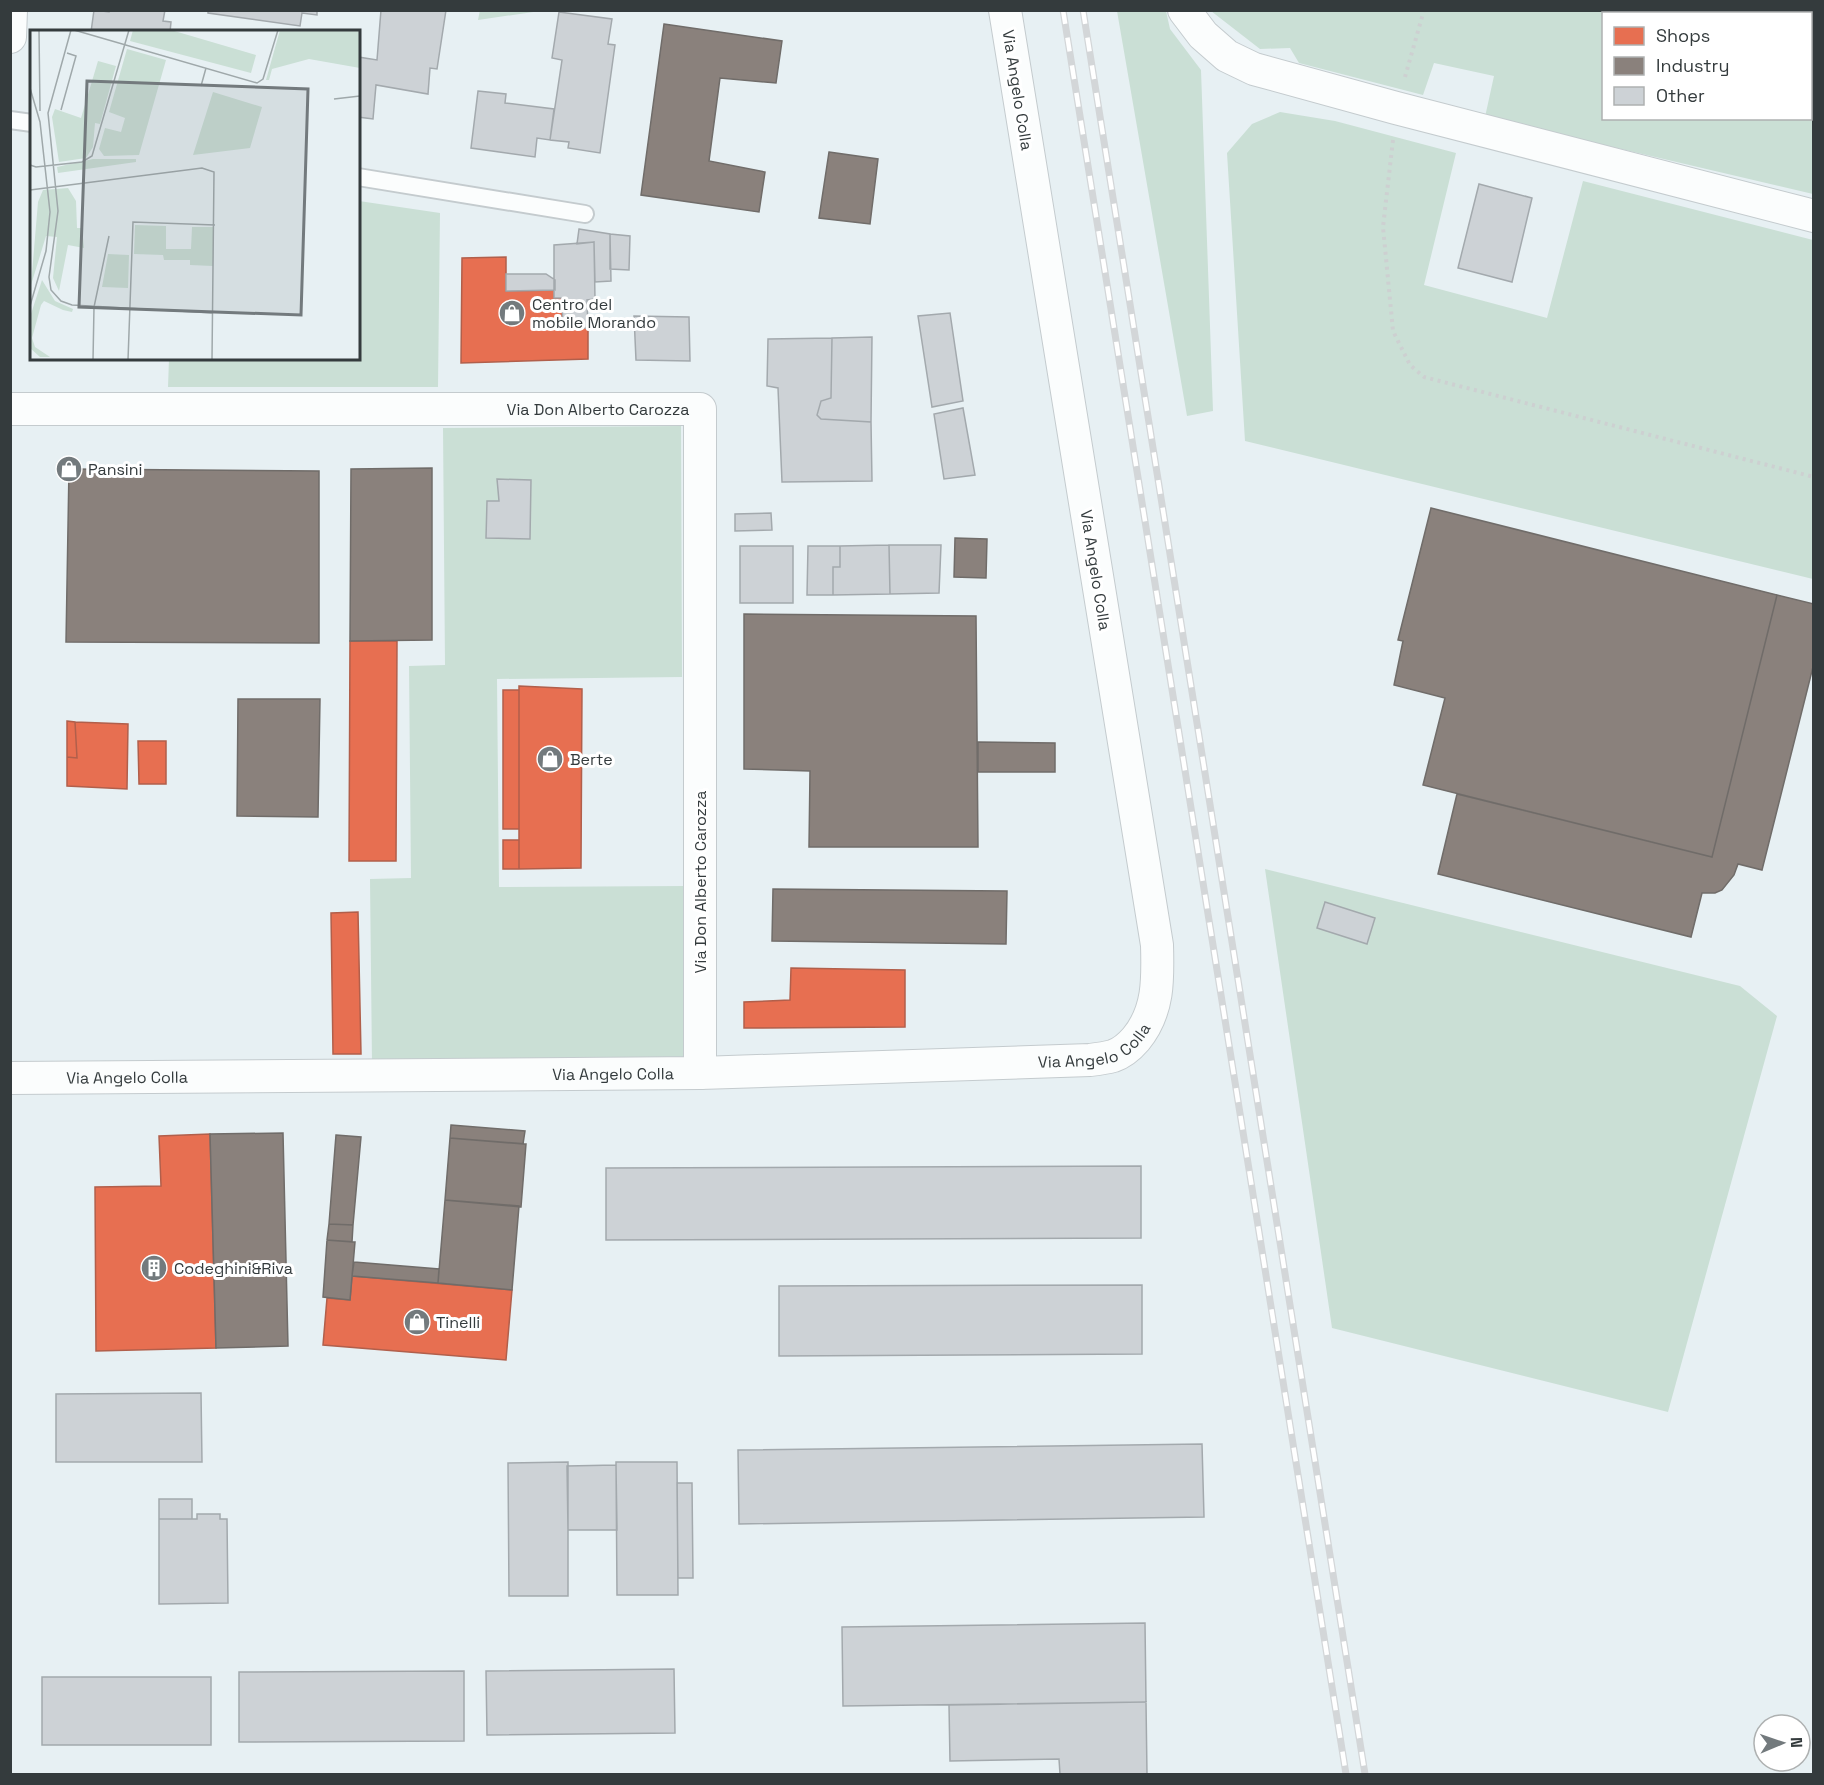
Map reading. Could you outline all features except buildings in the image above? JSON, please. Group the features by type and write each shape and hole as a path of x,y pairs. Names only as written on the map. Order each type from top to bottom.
{"street":[{"path":"10,37 11,10"},
{"name":"Via Angelo Colla","path":"10,1078 700,1073 1090,1060 1115,1055 1130,1045 1145,1028 1154,1004 1158,977 1157,945 1005,10"},
{"path":"1184,10 1203,35 1227,56 1254,69 1814,216"},
{"name":"Via Don Alberto Carozza","path":"10,409 700,409 700,1073"}],"lane":[{"path":"10,120 30,123"},
{"path":"360,177 585,214"}],"path":[{"path":"1424,10 1396,108 1383,227 1393,331 1410,365 1424,377 1814,477"}],"green space":[{"path":"480,10 540,10 540,11 478,20"},
{"path":"1724,10 1731,12 1602,12 1602,120 1812,120 1812,34 1813,194 1485,117 1494,76 1434,63 1423,95 1299,63 1290,48 1260,49 1211,11"},
{"path":"1117,11 1166,11 1170,29 1201,70 1213,411 1187,416"},
{"path":"1280,112 1335,121 1456,153 1424,285 1547,318 1583,181 1813,240 1813,579 1245,441 1227,153 1252,124"},
{"path":"360,201 440,213 438,387 168,387 169,360 360,360"},
{"path":"681,426 682,677 497,679 499,887 683,886 684,1061 372,1064 370,879 411,878 409,666 445,665 443,428"},
{"path":"1265,869 1740,986 1777,1016 1668,1412 1332,1328"}],"railway":[{"path":"1063,10 1346,1774"},
{"path":"1083,10 1365,1774"}],"place":[{"name":"Centro del mobile Morando","path":"512,313"},
{"name":"Pansini","path":"69,469"},
{"name":"Berte","path":"550,759"},
{"name":"Codeghini&Riva","path":"154,1268"},
{"name":"Tinelli","path":"417,1322"}]}
